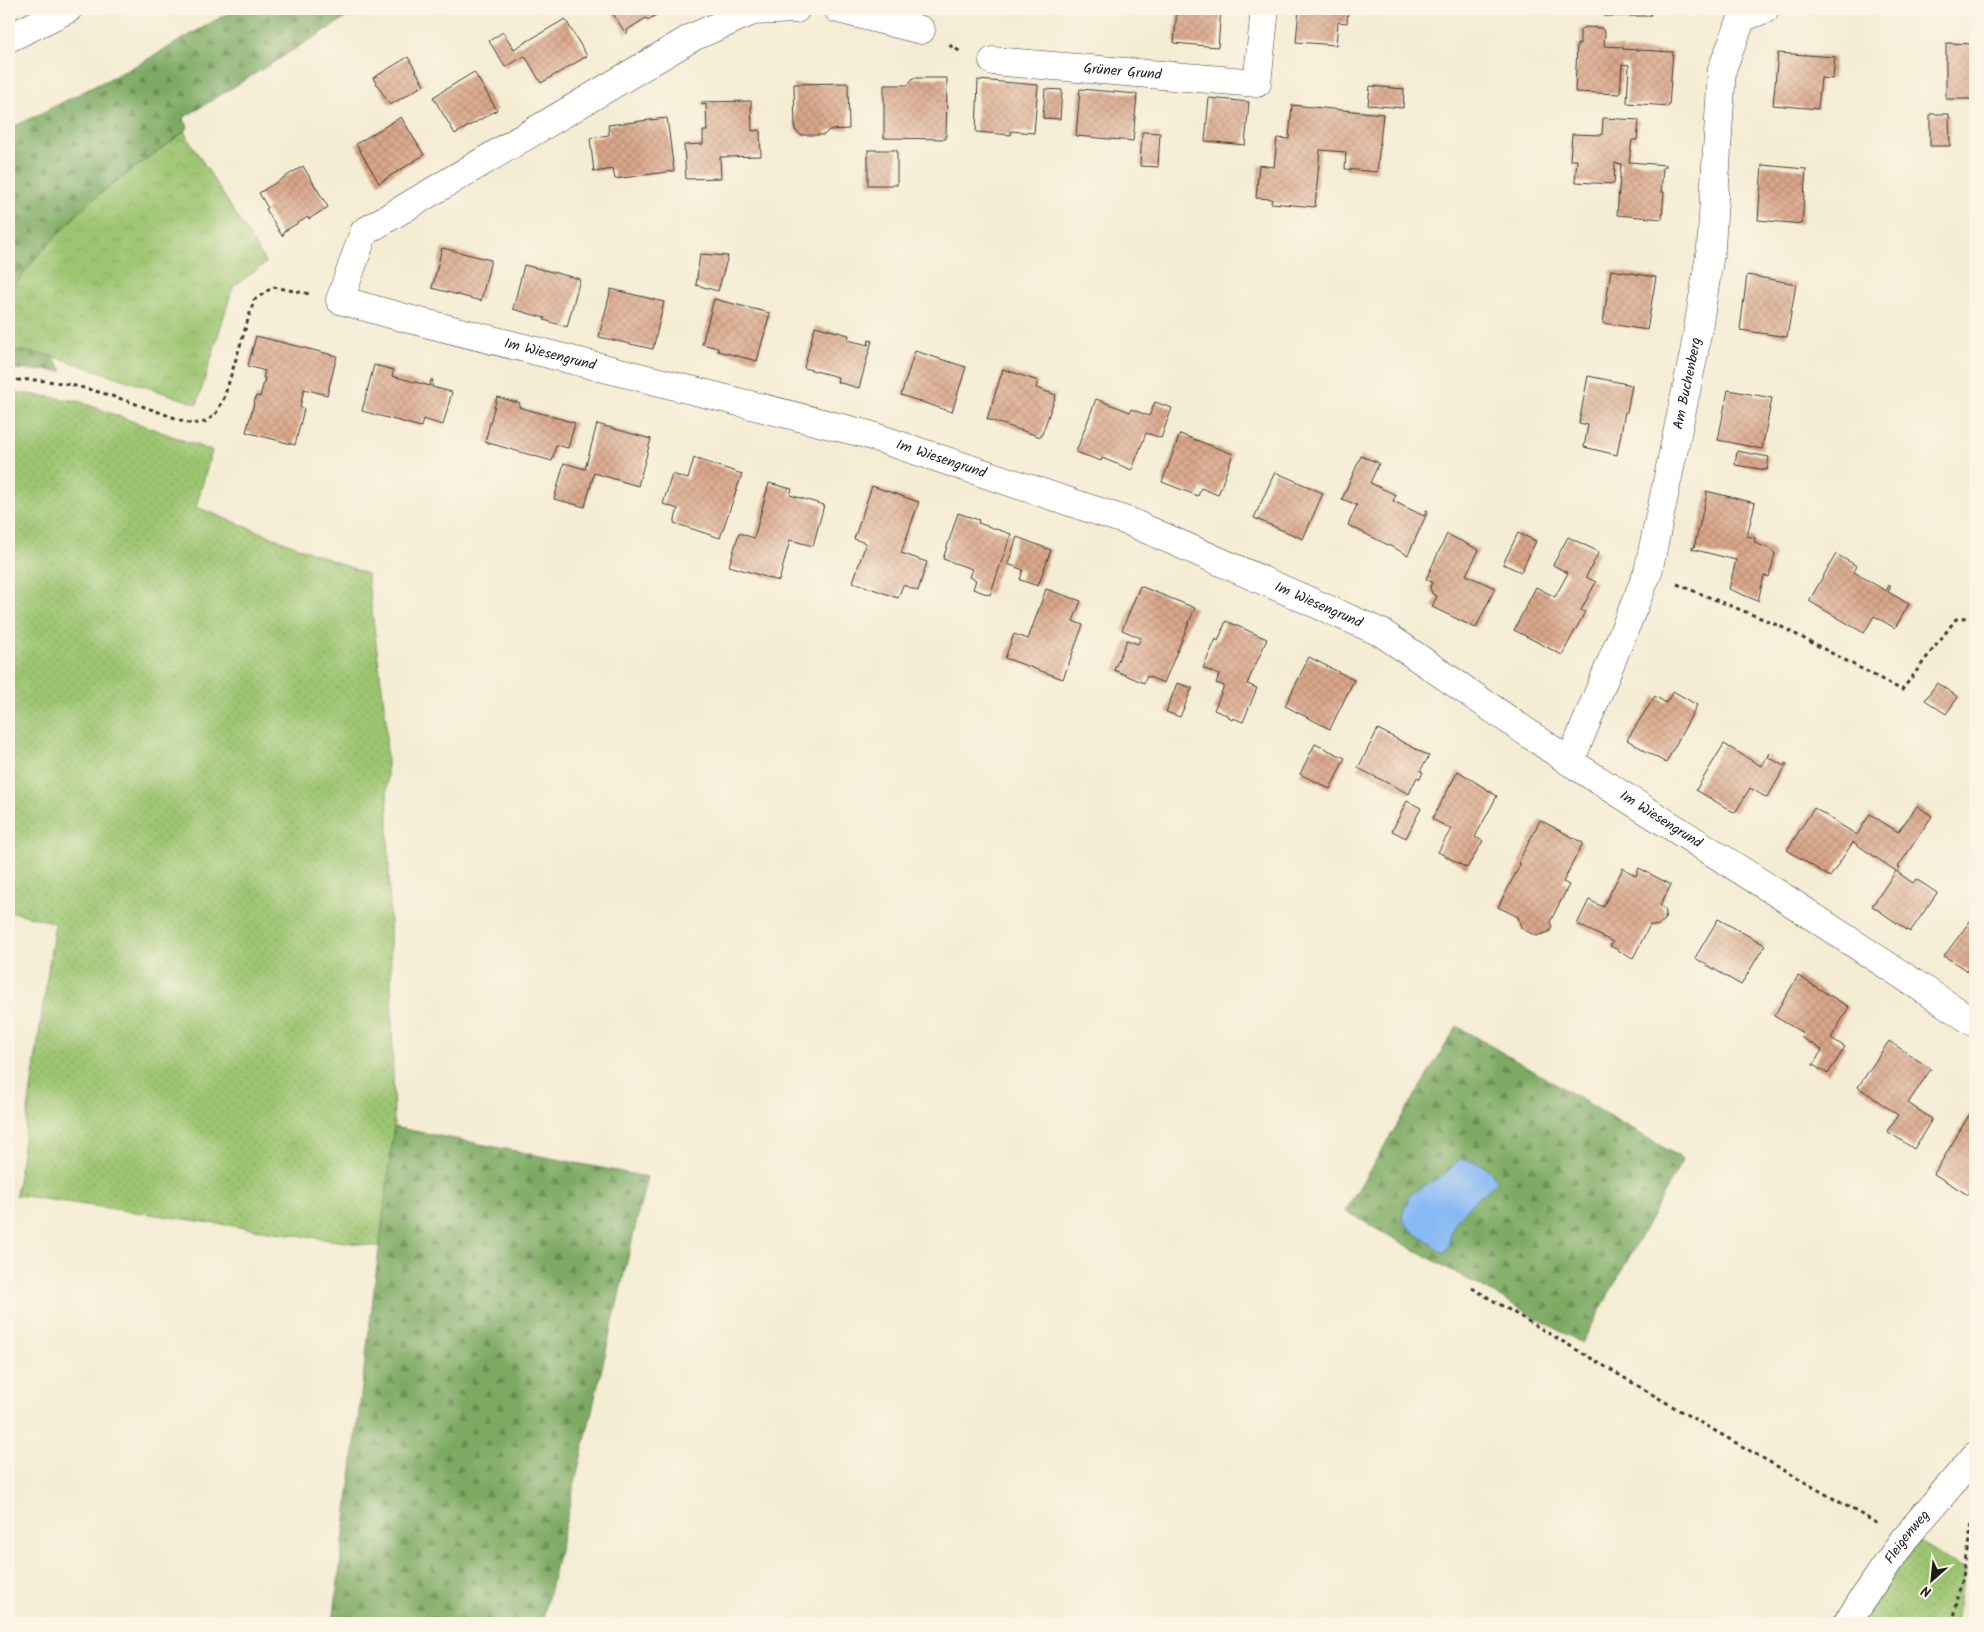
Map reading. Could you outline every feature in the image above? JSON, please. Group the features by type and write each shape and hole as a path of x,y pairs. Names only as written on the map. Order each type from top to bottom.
{"street":[{"path":"9,38 68,9"},
{"path":"340,300 364,232 693,36 753,11 796,9"},
{"path":"838,9 921,30"},
{"name":"Grüner Grund","path":"992,61 1257,83 1265,9"},
{"name":"Am Buchenberg","path":"1570,762 1648,572 1694,352 1711,248 1722,69 1742,18 1765,9"},
{"name":"Im Wiesengrund","path":"340,300 866,434 1130,522 1382,633 1570,762 1783,897 1975,1023"},
{"name":"Fleigenweg","path":"1847,1623 1904,1539 1975,1456"}],"path":[{"path":"921,30 968,56 992,61"},
{"path":"9,381 26,379 77,386 192,424 205,422 215,415 224,398 254,300 273,287 340,300"},
{"path":"1648,572 1780,626 1902,690 1956,619 1975,616"},
{"path":"1472,1288 1689,1416 1904,1539"},
{"path":"1953,1623 1975,1510"}],"green space":[{"path":"235,9 360,9 183,118 188,126 184,132 90,201 35,259 9,294 9,129 141,63"},
{"path":"184,132 266,263 233,287 197,404 53,356 9,349 9,294 35,259 90,201"},
{"path":"9,349 53,356 63,371 9,369"},
{"path":"14,392 78,401 212,451 196,507 367,574 386,719 394,1127 380,1247 16,1195 55,923 9,911 9,394"},
{"path":"1457,1026 1683,1159 1582,1343 1345,1211"},
{"path":"394,1127 647,1177 542,1623 333,1623"},
{"path":"1915,1539 1965,1569 1956,1623 1862,1623"}],"water":[{"path":"1460,1159 1482,1165 1491,1172 1497,1182 1473,1202 1459,1217 1451,1235 1450,1245 1444,1253 1411,1230 1404,1222 1403,1212 1410,1194 1445,1174"}],"building":[{"path":"610,9 666,9 648,20 646,18 627,30 626,34"},
{"path":"1177,9 1221,9 1218,47 1174,43"},
{"path":"1299,9 1348,9 1347,23 1338,22 1336,45 1296,42"},
{"path":"1604,9 1651,9 1650,16 1604,16"},
{"path":"565,19 587,56 541,83 525,56 505,67 489,41 503,32 514,49"},
{"path":"1585,27 1601,28 1605,32 1604,46 1673,52 1669,106 1627,103 1629,65 1622,64 1620,94 1575,92 1577,44 1580,44 1580,30"},
{"path":"1946,43 1975,44 1975,99 1946,99"},
{"path":"1778,53 1835,57 1833,79 1821,78 1818,109 1773,105"},
{"path":"408,57 424,85 390,105 373,78"},
{"path":"474,72 497,110 455,134 433,97"},
{"path":"913,78 947,78 946,139 884,138 884,85 908,85"},
{"path":"978,80 1038,85 1034,133 1011,131 1011,135 976,132"},
{"path":"848,83 849,129 829,130 824,135 801,135 795,130 794,84"},
{"path":"1370,86 1404,89 1403,108 1368,105"},
{"path":"1045,89 1062,90 1060,119 1043,118"},
{"path":"1080,89 1137,94 1133,141 1076,136"},
{"path":"1209,98 1249,102 1245,145 1205,141"},
{"path":"751,101 752,131 760,130 761,156 720,157 721,178 686,179 684,145 703,144 703,131 707,131 706,104 702,105 702,102"},
{"path":"1292,105 1383,114 1377,172 1345,169 1346,152 1320,150 1315,207 1271,203 1272,199 1256,198 1259,165 1274,167 1277,138 1289,139"},
{"path":"1930,114 1949,114 1950,146 1930,146"},
{"path":"401,117 424,155 379,183 356,144"},
{"path":"667,118 674,171 615,179 613,169 594,172 590,138 609,135 608,125"},
{"path":"1603,118 1639,120 1637,140 1632,140 1629,162 1666,165 1666,167 1663,167 1661,192 1664,192 1662,219 1617,215 1621,164 1615,163 1614,184 1575,182 1577,160 1570,160 1572,134 1602,135"},
{"path":"1142,132 1160,133 1158,167 1140,166"},
{"path":"868,150 897,150 897,185 868,185"},
{"path":"1762,165 1806,169 1802,224 1758,220"},
{"path":"303,166 328,207 283,232 282,236 259,193"},
{"path":"442,248 491,260 481,301 432,288"},
{"path":"700,254 728,256 718,291 696,285"},
{"path":"524,265 580,279 567,327 544,320 545,318 513,309"},
{"path":"1611,270 1656,277 1647,330 1603,323"},
{"path":"1747,275 1796,284 1787,337 1740,330"},
{"path":"611,289 664,302 653,349 599,337"},
{"path":"714,299 770,313 757,361 718,351 718,348 702,344"},
{"path":"815,326 849,335 848,340 868,345 869,340 872,341 859,388 837,382 838,377 804,368"},
{"path":"256,336 337,356 327,395 304,389 300,407 304,409 295,445 246,432 256,396 260,397 265,378 263,378 265,371 248,366"},
{"path":"915,351 966,367 952,412 901,395"},
{"path":"374,365 394,370 392,376 430,386 431,380 433,380 432,387 452,392 443,425 423,419 421,427 362,411"},
{"path":"1003,369 1038,381 1036,388 1056,395 1041,437 987,419"},
{"path":"1588,376 1632,385 1617,455 1584,447 1588,425 1579,423"},
{"path":"1728,390 1772,398 1762,449 1718,440"},
{"path":"497,397 520,403 519,407 575,423 568,448 556,445 552,461 485,442"},
{"path":"1096,399 1130,412 1131,409 1149,416 1155,402 1172,408 1161,438 1146,433 1132,470 1102,458 1101,461 1076,452"},
{"path":"597,424 651,439 638,486 594,473 585,507 554,499 564,463 585,469"},
{"path":"1180,434 1233,454 1218,495 1201,488 1198,496 1162,482"},
{"path":"1737,451 1769,457 1767,470 1735,465"},
{"path":"1361,456 1379,463 1370,483 1396,495 1393,501 1424,516 1426,510 1428,511 1408,555 1348,525 1357,505 1342,499"},
{"path":"694,458 742,474 720,538 674,523 678,509 663,504 672,474 688,479"},
{"path":"1275,472 1323,493 1303,539 1254,518"},
{"path":"769,483 792,489 790,495 824,505 813,546 790,540 779,581 729,566 739,533 754,538"},
{"path":"872,486 919,502 901,553 927,562 918,591 903,585 898,598 853,582 866,543 854,539"},
{"path":"1706,491 1755,503 1747,536 1755,538 1754,541 1757,544 1771,549 1775,554 1769,577 1764,576 1758,601 1729,589 1736,560 1692,549 1692,547 1694,548 1707,494"},
{"path":"958,513 979,520 978,523 1011,534 990,595 973,589 976,580 969,577 972,569 943,559"},
{"path":"1518,533 1536,541 1521,572 1503,564"},
{"path":"1447,534 1479,550 1466,575 1495,588 1476,628 1432,607 1437,596 1432,594 1430,587 1432,582 1426,579"},
{"path":"1017,537 1051,550 1038,586 1020,580 1023,570 1008,564"},
{"path":"1568,537 1599,552 1586,577 1596,582 1581,610 1585,612 1562,655 1514,630 1536,587 1555,597 1568,573 1553,565"},
{"path":"1836,554 1857,566 1854,572 1886,591 1889,585 1891,586 1888,592 1909,604 1895,628 1874,616 1864,633 1809,601"},
{"path":"1140,586 1195,608 1164,683 1147,676 1144,683 1114,670 1127,640 1138,644 1141,638 1122,630"},
{"path":"1046,589 1081,601 1073,621 1083,625 1063,679 1005,658 1014,634 1028,639"},
{"path":"1226,621 1267,639 1247,684 1257,688 1243,722 1233,718 1232,720 1229,716 1214,710 1224,686 1216,683 1219,675 1203,668 1216,639 1218,641"},
{"path":"1309,657 1354,680 1330,729 1285,706"},
{"path":"1177,683 1192,688 1180,717 1166,712"},
{"path":"1937,683 1958,697 1946,714 1925,700"},
{"path":"1673,691 1697,705 1666,763 1627,740 1655,696 1666,703"},
{"path":"1378,729 1429,756 1420,771 1423,772 1420,779 1417,777 1409,794 1358,768"},
{"path":"1315,744 1345,758 1330,789 1300,774"},
{"path":"1724,744 1761,766 1769,753 1768,757 1784,766 1785,763 1787,764 1767,798 1750,788 1735,813 1696,790"},
{"path":"1458,771 1497,796 1475,837 1483,841 1467,868 1438,852 1451,829 1432,819"},
{"path":"1407,801 1421,808 1406,838 1392,831"},
{"path":"1917,806 1932,816 1898,867 1900,867 1897,872 1913,883 1916,879 1937,893 1910,932 1872,906 1896,871 1853,842 1830,877 1787,850 1814,808 1857,835 1870,814 1898,832"},
{"path":"1540,820 1583,843 1563,882 1569,885 1550,922 1552,927 1549,932 1536,936 1521,928 1518,917 1498,907 1520,865 1519,861"},
{"path":"1623,868 1636,876 1639,868 1671,885 1660,905 1666,911 1665,920 1657,926 1650,925 1633,958 1610,946 1613,942 1577,924 1589,900 1603,907"},
{"path":"1973,917 1975,919 1975,976 1944,956"},
{"path":"1718,919 1765,945 1741,985 1695,958"},
{"path":"1798,976 1849,1007 1831,1038 1845,1047 1828,1074 1813,1065 1822,1050 1801,1037 1803,1033 1774,1016"},
{"path":"1889,1041 1931,1069 1908,1103 1932,1119 1914,1149 1887,1131 1898,1115 1858,1087"},
{"path":"1975,1105 1975,1182 1968,1195 1934,1174"}]}
